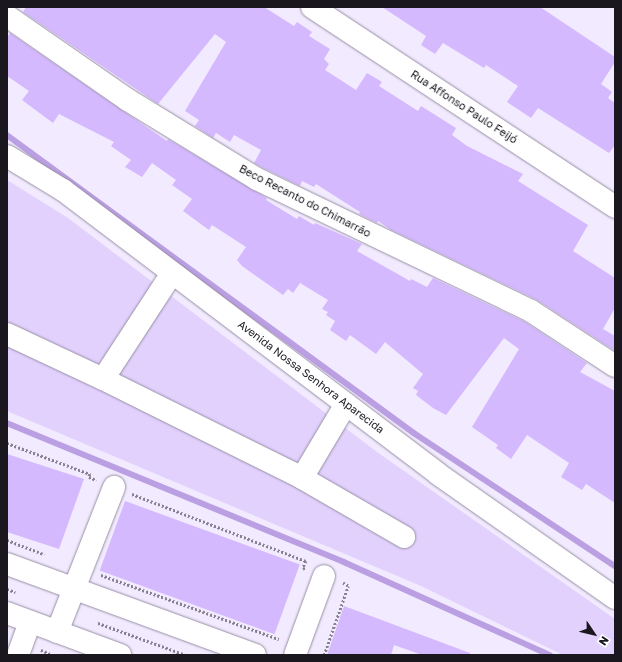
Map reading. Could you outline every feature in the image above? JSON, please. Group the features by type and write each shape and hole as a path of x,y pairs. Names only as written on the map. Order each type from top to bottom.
{"street":[{"name":"Rua Affonso Paulo Feijó","path":"312,7 615,207"},
{"name":"Beco Recanto do Chimarrão","path":"7,16 128,100 257,179 531,311 615,366"},
{"name":"Avenida Nossa Senhora Aparecida","path":"7,156 63,190 438,474 615,598"},
{"path":"104,379 172,273"},
{"path":"7,334 104,379 302,478 404,537"},
{"path":"302,478 346,404"},
{"path":"57,632 114,487"},
{"path":"7,564 74,590 255,655"},
{"path":"297,650 324,576"},
{"path":"7,613 120,655"},
{"path":"18,655 30,622"}],"path":[{"path":"7,443 90,474 89,477 114,487 306,561 303,568 348,586 324,655 297,650 83,568"},
{"path":"7,540 48,555"},
{"path":"7,589 22,595"},
{"path":"66,611 186,655"}],"shaded area":[{"path":"7,180 68,218 377,452 615,619 615,655 563,655 421,586 7,411"}],"building":[{"path":"26,7 264,7 294,26 297,22 312,32 309,36 330,49 324,59 329,64 325,70 356,90 367,73 382,82 379,86 418,111 421,106 456,128 452,135 467,146 523,174 518,181 588,225 573,251 615,278 615,308 603,329 615,336 615,351 537,300 391,230 378,221 377,223 359,214 360,212 316,184 314,187 302,181 300,186 254,163 261,150 234,135 230,142 216,133 213,138 195,126 199,120 185,111 226,42 215,34 158,104 23,12"},
{"path":"382,7 540,7 615,57 615,62 601,84 612,92 608,98 615,103 615,145 609,153 538,108 531,118 507,102 518,86 486,65 484,68 443,43 435,54 421,45 426,36"},
{"path":"10,33 167,141 168,139 267,198 266,200 297,219 299,216 314,225 315,223 362,244 357,251 410,281 411,279 427,287 433,278 525,322 587,363 580,372 615,391 615,503 586,484 582,490 561,477 569,463 527,435 511,459 496,448 498,445 472,427 519,349 504,338 446,415 433,408 416,395 418,391 413,388 423,374 385,342 376,354 350,335 346,341 330,330 335,321 326,315 328,312 322,309 328,300 300,283 293,293 288,289 283,295 242,266 237,260 246,247 212,225 209,230 183,211 192,199 172,185 176,180 152,163 142,177 125,167 131,160 111,146 114,142 59,114 53,123 22,100 29,91 7,76 7,38"},
{"path":"7,454 84,479 59,549 7,532"},
{"path":"125,501 300,565 274,634 100,571"},
{"path":"344,606 470,653 470,655 422,655 394,645 391,655 327,655"}],"waterway":[{"path":"7,135 414,433 615,566"},
{"path":"7,423 344,562 550,655"}]}
